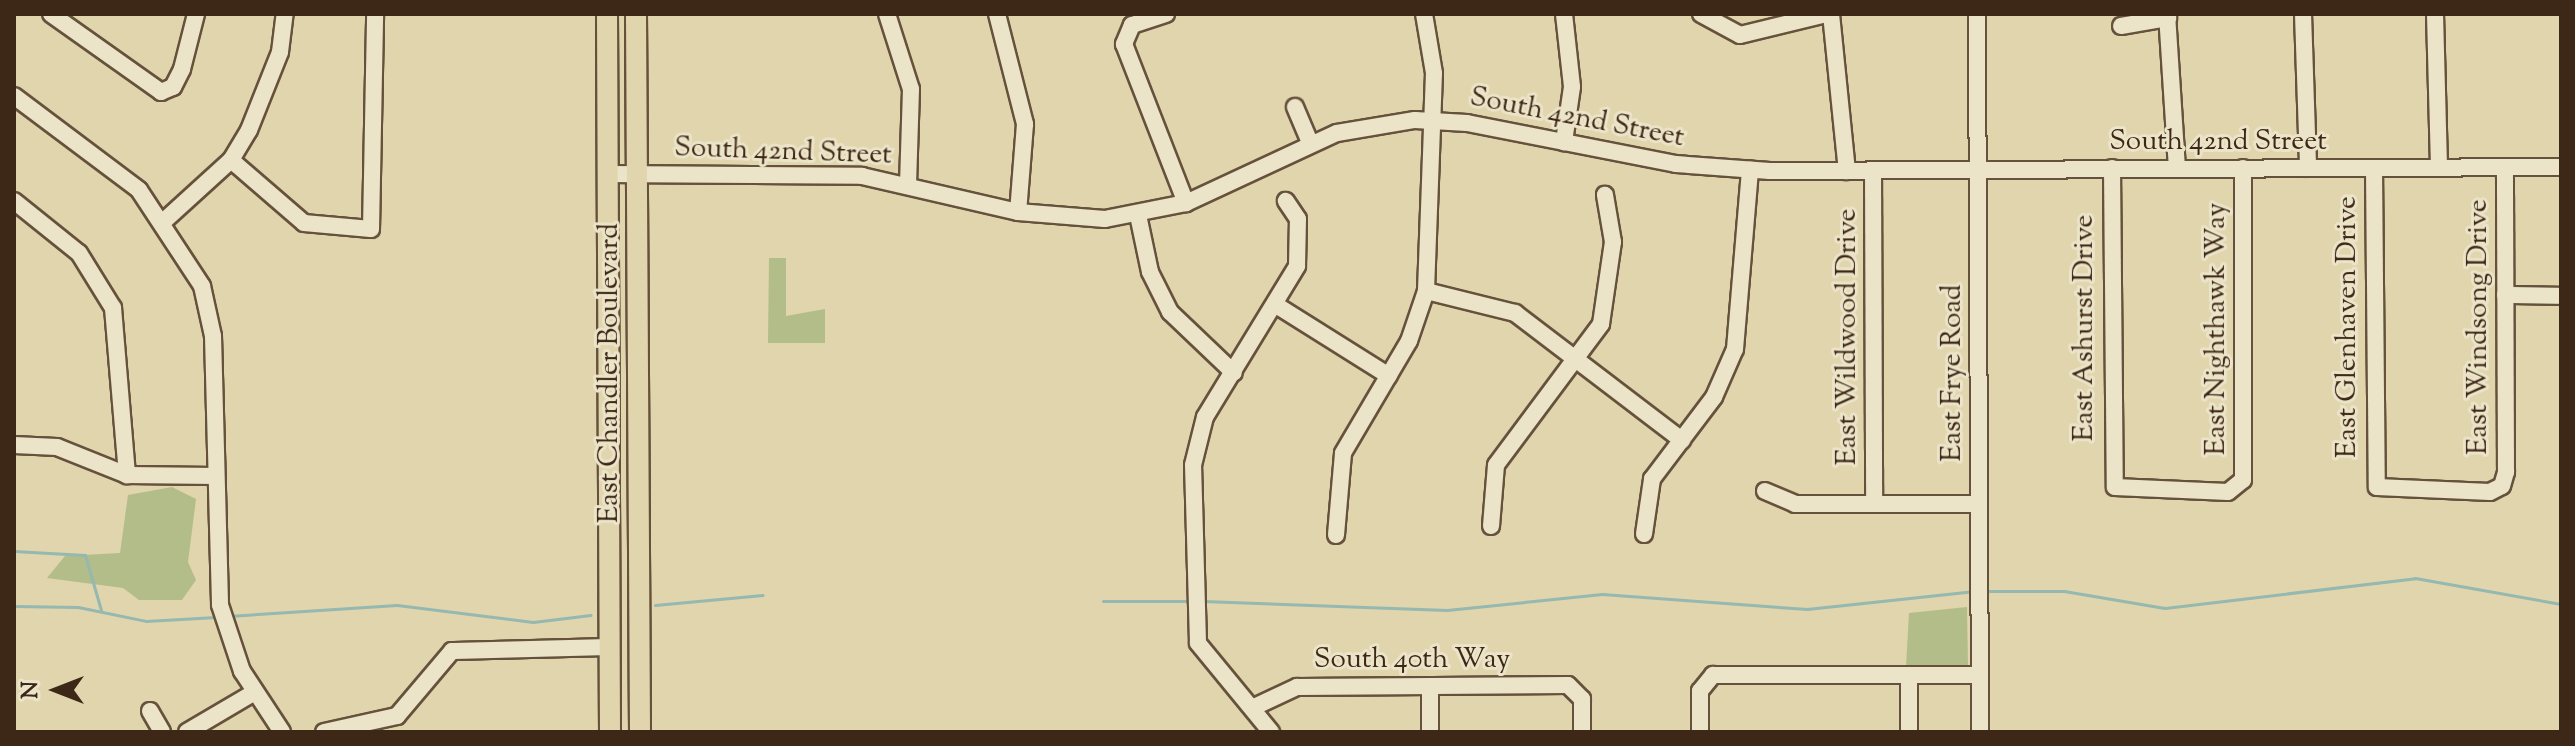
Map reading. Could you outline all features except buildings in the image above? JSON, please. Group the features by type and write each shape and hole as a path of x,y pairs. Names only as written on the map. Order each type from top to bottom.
{"main road":[{"name":"East Chandler Boulevard","path":"607,14 610,732"},
{"name":"East Chandler Boulevard","path":"636,14 640,732"},
{"path":"608,468 638,470"},
{"path":"609,576 639,577"}],"street":[{"path":"52,14 161,92 182,69 196,14"},
{"path":"164,221 231,160 266,93 285,14"},
{"path":"231,160 304,223 371,229 375,14"},
{"path":"887,14 911,89 908,182"},
{"path":"997,14 1025,124 1018,212"},
{"path":"1166,14 1125,32 1135,84 1186,203"},
{"path":"1336,535 1343,453 1389,376 1426,291 1433,120 1424,14"},
{"path":"1564,14 1572,87 1564,142"},
{"path":"1701,14 1740,35 1829,14 1847,171"},
{"name":"East Frye Road","path":"1977,14 1980,732"},
{"path":"2303,14 2308,168"},
{"name":"East Windsong Drive","path":"2435,14 2439,167"},
{"path":"2121,26 2167,16 2177,169"},
{"path":"14,96 113,166 164,221 208,306 220,605 226,628 255,692 282,732"},
{"path":"1295,107 1310,143"},
{"name":"South 42nd Street","path":"607,174 819,173 908,182 1018,212 1082,219 1138,215 1186,203 1310,143 1379,123 1433,120 1750,170 2561,167"},
{"name":"East Windsong Drive","path":"2502,486 2505,167"},
{"name":"East Ashurst Drive","path":"2112,168 2115,487 2239,490"},
{"name":"East Nighthawk Way","path":"2239,490 2243,168"},
{"name":"East Glenhaven Drive","path":"2374,168 2377,487 2502,486"},
{"path":"1644,534 1646,494 1714,397 1741,326 1750,170"},
{"name":"East Wildwood Drive","path":"1873,170 1874,504"},
{"path":"1491,526 1496,465 1577,359 1608,304 1613,242 1605,195"},
{"path":"14,201 79,253 113,308 127,475"},
{"path":"1271,732 1198,643 1194,603 1195,451 1205,417 1276,305 1298,249 1298,219 1286,201"},
{"path":"1138,215 1150,272 1174,333 1234,373"},
{"path":"1426,291 1515,313 1682,440"},
{"path":"2505,295 2561,296"},
{"path":"1276,305 1389,376"},
{"path":"14,445 57,447 127,475 216,476"},
{"path":"1765,491 1795,504 1979,504"},
{"path":"324,732 397,716 452,651 610,647"},
{"path":"1909,675 1909,732"},
{"path":"1700,732 1705,680 1980,675"},
{"path":"1430,686 1430,732"},
{"name":"South 40th Way","path":"1252,708 1297,687 1578,687 1582,732"},
{"path":"187,732 255,692"},
{"path":"150,711 162,732"}],"green space":[{"path":"769,258 786,258 786,316 825,309 825,343 768,343"},
{"path":"172,487 196,499 188,562 196,580 182,600 139,600 123,588 47,578 65,556 120,553 128,495"},
{"path":"1967,607 1968,667 1906,667 1909,613"}],"waterway":[{"path":"14,551 85,555 101,610"},
{"path":"1987,591 2064,591 2165,608 2415,578 2561,604"},
{"path":"1203,601 1447,610 1602,594 1807,609 1975,591"},
{"path":"655,605 763,595"},
{"path":"1103,601 1191,601"},
{"path":"228,616 397,605 533,622 591,615"},
{"path":"14,606 78,607 146,621 216,617"}]}
